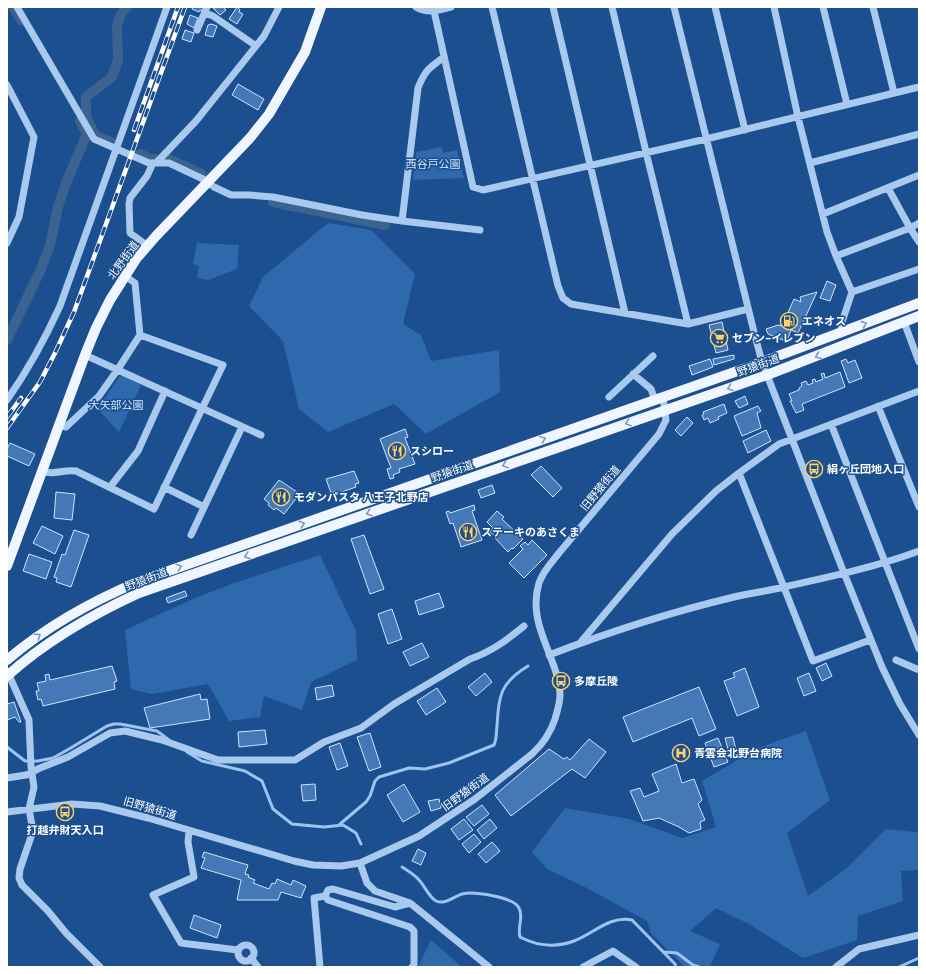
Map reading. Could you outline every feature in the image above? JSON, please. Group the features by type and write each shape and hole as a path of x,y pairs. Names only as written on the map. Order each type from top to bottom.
{"main road":[{"name":"北野街道","path":"7,566 85,355 110,300 125,276 148,246 250,138 269,114 305,52 321,7"},
{"name":"野猿街道","path":"7,660 42,633 81,608 140,581 762,362 919,303"},
{"name":"野猿街道","path":"8,674 34,653 62,634 103,610 139,594 519,460 767,375 919,316"}],"street":[{"path":"17,7 94,139 116,149 155,163 169,163 231,195 273,197 362,215 480,230"},
{"path":"7,400 24,376 48,332 60,306 166,7"},
{"path":"148,246 130,233 130,198 155,163 196,121 264,36 279,7"},
{"path":"416,7 427,11 451,7"},
{"path":"492,7 558,286 563,298 571,304 688,324 748,309"},
{"path":"553,7 625,313"},
{"path":"612,7 688,324"},
{"path":"674,7 762,362 870,640 900,704 919,735"},
{"path":"715,7 745,130"},
{"path":"774,7 798,117 827,232 852,292 841,325 843,332"},
{"path":"823,7 847,104"},
{"path":"873,7 894,93"},
{"path":"197,30 206,10 256,46"},
{"path":"434,11 473,187 483,190 745,130 919,87"},
{"path":"402,221 418,88 429,67 444,57"},
{"path":"7,85 34,137 19,217 7,243"},
{"path":"810,163 919,134"},
{"path":"823,214 919,175"},
{"path":"888,188 919,242"},
{"path":"836,256 910,228 919,223"},
{"path":"852,292 919,269"},
{"path":"58,425 66,427 99,396 140,335 135,283 125,276"},
{"path":"904,322 919,362"},
{"path":"42,471 49,474 68,470 76,471 154,509 222,365 140,335"},
{"path":"85,355 261,435"},
{"path":"609,397 653,356"},
{"path":"634,374 659,398"},
{"path":"110,487 138,450 166,391"},
{"path":"580,643 672,534 716,491 739,473 779,444 919,391"},
{"name":"旧野猿街道","path":"7,812 72,804 95,805 110,808 302,864 324,866 341,866 360,863 419,836 455,813 473,796 532,754 549,733 556,716 560,695 539,625 536,599 539,583 544,571 655,440 663,428 666,420 665,411 659,398"},
{"path":"878,406 919,507"},
{"path":"831,424 919,649"},
{"path":"191,535 242,427"},
{"path":"739,473 813,661 870,640"},
{"path":"164,487 204,507"},
{"path":"549,655 610,632 671,613 844,573 919,551"},
{"path":"7,778 26,775 32,769 68,757 110,733 125,731 166,741 218,760 295,760 324,742 361,728 394,704 470,659 483,655 508,639 524,626"},
{"path":"896,660 919,670"},
{"path":"8,674 28,720 34,786 29,809 33,831 20,869 22,885 48,911 66,933 100,967"},
{"path":"189,831 188,842 194,877 154,895 181,943 238,950 244,945 251,947 254,951 251,958 246,960 242,959 238,955 238,950"},
{"path":"360,863 367,883 375,891 410,903 489,967"},
{"path":"325,896 328,890 333,889 395,907 410,903"},
{"path":"320,967 314,898 325,896"},
{"path":"325,896 328,900 410,927 414,931 414,965 412,967"},
{"path":"836,967 859,949 919,935"},
{"path":"583,967 613,951 636,967"},
{"path":"251,958 258,967"}],"green space":[{"name":"西谷戸公園","path":"442,147 443,153 457,150 464,178 413,180 416,152"},
{"path":"328,223 371,230 415,274 403,324 421,335 431,361 499,350 500,392 426,434 394,404 328,432 299,409 283,341 249,306 263,277"},
{"path":"197,243 239,245 237,269 208,280 197,278 199,266 193,264"},
{"name":"大矢部公園","path":"123,375 141,385 119,432 95,406 106,397 119,377"},
{"path":"320,555 356,631 357,660 311,682 302,710 264,696 260,717 229,721 208,684 152,694 131,689 125,630 195,598 234,583"},
{"path":"806,731 830,800 787,833 808,896 848,867 886,829 916,832 919,834 919,870 901,871 903,901 858,916 857,940 803,958 749,924 716,908 690,931 720,944 710,967 685,967 651,933 647,921 585,887 547,869 532,852 565,808 629,819 682,838 716,827 702,781 758,748"},
{"path":"431,940 462,967 418,967"}],"building":[{"path":"193,7 204,7 202,11 200,10 199,12 192,9"},
{"path":"223,7 226,10 220,15 213,8"},
{"path":"237,7 240,10 239,12 243,14 237,24 229,19"},
{"path":"190,15 198,18 194,28 187,24"},
{"path":"211,24 217,26 213,37 205,35 208,25"},
{"path":"185,30 194,33 191,42 182,39"},
{"path":"238,84 264,99 258,110 232,95"},
{"path":"827,281 836,285 830,301 820,298"},
{"path":"817,292 798,333 791,330 788,338 783,340 768,334 766,329 778,325 782,326 794,299 801,302 800,297"},
{"name":"セブン-イレブン","path":"722,322 728,350 716,353 709,325"},
{"path":"734,355 734,359 714,365 713,359"},
{"path":"710,359 713,367 692,375 689,366"},
{"path":"846,359 848,363 855,360 862,378 849,383 841,361"},
{"path":"840,372 845,387 802,404 804,410 796,413 790,401 792,401 789,394 799,390 802,386 801,383 806,381 808,385 813,383 812,380 815,379 816,382 823,379 821,374 824,373 825,378"},
{"path":"745,396 748,404 739,408 735,401"},
{"path":"724,404 727,413 710,423 708,418 704,420 702,415 704,414 703,412"},
{"path":"758,406 761,411 757,413 761,428 742,436 734,416"},
{"path":"687,417 693,423 681,436 675,430"},
{"name":"スシロー","path":"405,429 408,437 405,438 415,464 399,469 400,472 393,475 394,478 390,479 387,469 391,468 380,439"},
{"path":"766,430 771,441 748,453 743,441"},
{"path":"10,443 35,454 29,466 7,456 7,449"},
{"path":"541,466 562,488 553,497 531,475"},
{"path":"354,471 359,483 355,484 356,487 336,494 336,491 331,493 326,479"},
{"name":"モダンパスタ 八王子北野店","path":"279,480 297,492 298,496 284,514 276,508 274,510 264,499"},
{"path":"492,485 495,493 481,498 478,490"},
{"path":"56,492 75,494 72,520 54,518"},
{"name":"ステーキのあさくま","path":"474,505 475,510 472,511 482,540 461,547 453,523 450,524 446,512 449,511 450,513"},
{"path":"497,511 504,517 502,519 523,539 508,552 490,532 493,528 487,522"},
{"path":"42,526 63,536 55,554 33,543"},
{"path":"74,530 89,535 71,587 56,582 57,578 54,577 62,554 65,555"},
{"path":"364,535 384,589 370,594 351,539"},
{"path":"532,540 547,555 524,578 509,563 523,549 520,546 525,542 528,545"},
{"path":"29,554 52,562 46,579 23,571"},
{"path":"185,591 187,596 168,603 166,598"},
{"path":"439,593 444,607 419,615 415,601"},
{"path":"392,609 402,639 388,644 378,614"},
{"path":"422,643 429,657 410,666 403,652"},
{"path":"826,663 832,676 822,681 816,668"},
{"path":"112,666 117,681 114,682 115,689 43,706 41,699 38,700 36,691 39,691 37,683 46,681 45,675 49,674 50,680"},
{"path":"745,668 759,707 737,716 724,681 735,677 733,673"},
{"path":"485,673 492,682 476,696 468,687"},
{"path":"809,673 816,691 804,696 797,678"},
{"path":"332,685 334,696 317,700 315,688"},
{"path":"699,687 716,729 699,736 692,718 633,742 623,717"},
{"path":"437,688 446,702 426,715 417,701"},
{"path":"200,694 201,700 207,699 210,719 150,728 144,708"},
{"path":"14,702 21,722 19,722 15,717 7,720 7,704"},
{"path":"265,730 267,744 239,747 238,732"},
{"path":"370,733 381,767 369,771 357,737"},
{"path":"733,737 737,755 730,757 725,738"},
{"path":"718,738 728,762 714,767 705,743"},
{"path":"589,739 606,752 585,778 572,769 511,816 495,795 549,749 564,759 567,757 570,760"},
{"path":"340,743 348,766 337,770 329,747"},
{"path":"676,764 682,783 694,779 702,800 698,804 705,820 700,822 701,829 689,833 659,818 643,821 630,791 640,788 644,797 659,791 652,774"},
{"path":"315,784 316,800 303,801 301,785"},
{"path":"404,784 420,812 403,822 387,795"},
{"path":"439,799 441,808 431,811 428,801"},
{"path":"482,805 489,814 474,826 466,817"},
{"path":"464,819 473,830 459,840 451,829"},
{"path":"490,819 497,828 484,839 477,830"},
{"path":"474,834 481,842 469,853 462,844"},
{"path":"492,842 500,851 486,863 478,854"},
{"path":"418,849 426,853 421,865 412,861"},
{"path":"204,852 248,865 245,874 249,875 248,877 255,880 253,883 269,889 272,883 275,884 277,879 291,885 293,880 306,886 301,898 281,892 278,900 237,900 241,880 201,868 205,858 202,857"},
{"path":"194,915 221,925 217,938 190,928"}],"waterway":[{"path":"13,7 22,21"},
{"path":"111,142 96,136 86,118 86,97 112,77 118,60 117,26 121,14 127,7"},
{"path":"7,340 41,269 50,245 58,207 66,183 87,134 80,121"},
{"path":"140,154 150,159 155,159"},
{"path":"163,159 169,159 202,174"},
{"path":"273,202 385,225"},
{"path":"340,824 366,802 370,796 375,781 379,777 409,768 425,769 449,763 494,745 500,698 506,684 528,666"},
{"path":"7,747 25,761 38,761 53,758 107,726 114,724 157,731 169,740"},
{"path":"187,752 202,761 245,771 262,781 273,809 292,824 324,827 343,825 356,833 361,844"},
{"path":"402,867 417,878 431,896 439,902 449,900 462,894 475,893 502,898 516,904 521,915 519,930 520,937 540,944 560,945 581,938 616,920 632,920 675,964 676,967"},
{"path":"664,952 677,953 693,965 699,967"},
{"path":"899,967 919,958"}],"railway":[{"path":"134,130 178,7"},
{"path":"7,428 40,382 74,312 185,7"},
{"path":"7,417 21,398"}],"place":[{"name":"エネオス","path":"789,321"},
{"name":"セブン-イレブン","path":"719,338"},
{"name":"スシロー","path":"397,451"},
{"name":"絹ヶ丘団地入口","path":"814,469"},
{"name":"モダンパスタ 八王子北野店","path":"281,497"},
{"name":"ステーキのあさくま","path":"468,532"},
{"name":"多摩丘陵","path":"561,681"},
{"name":"青雲会北野台病院","path":"681,753"},
{"name":"打越弁財天入口","path":"65,812"}]}
